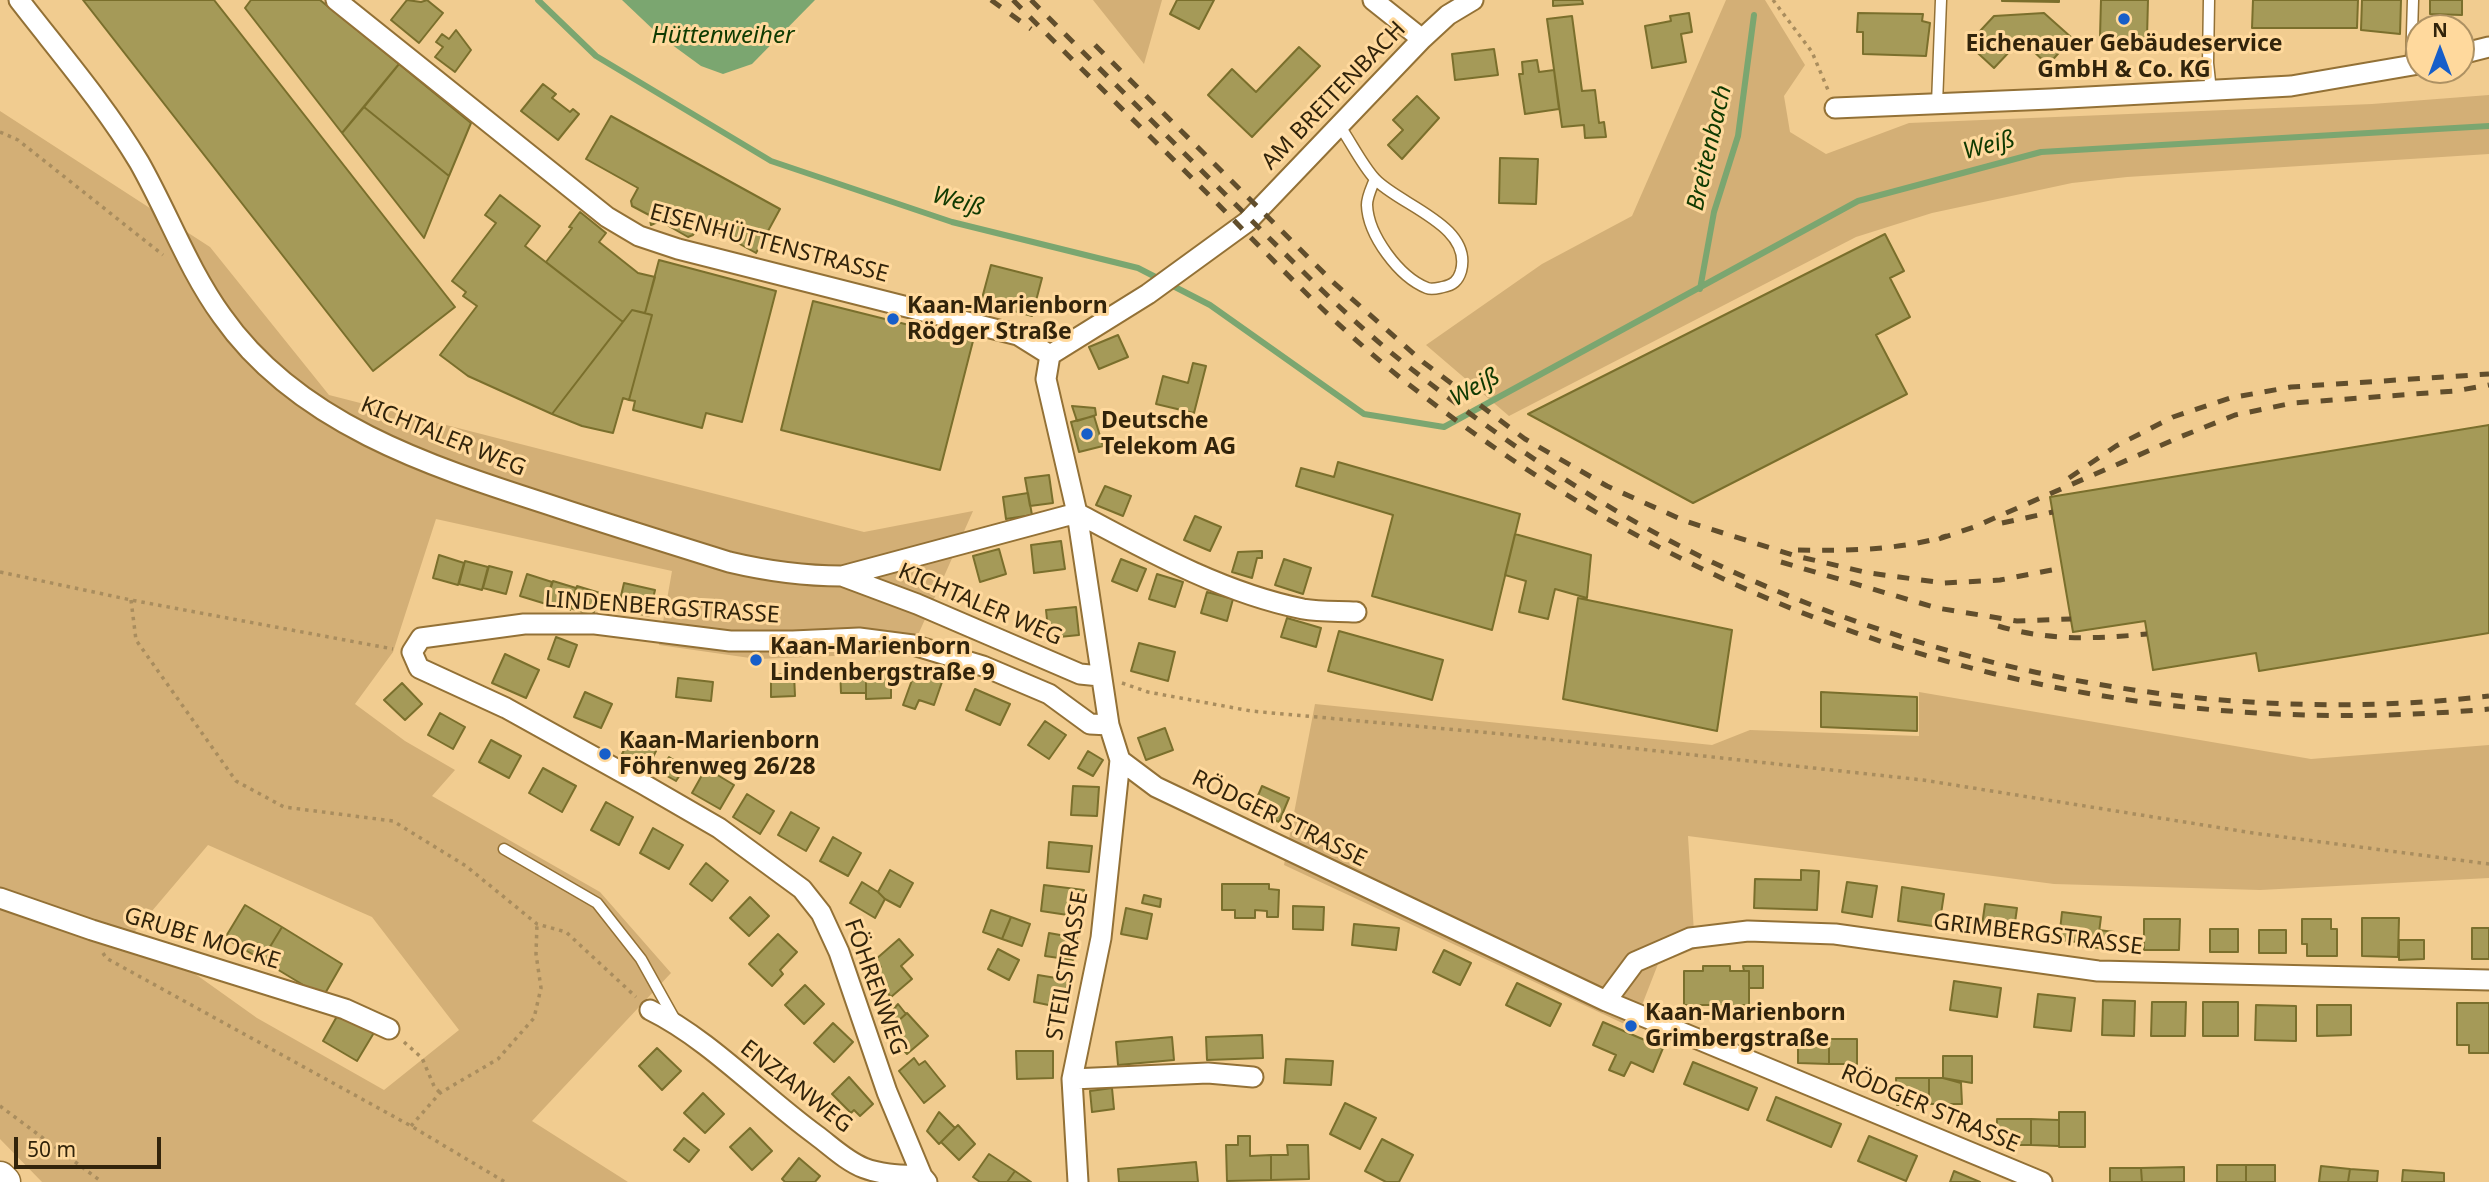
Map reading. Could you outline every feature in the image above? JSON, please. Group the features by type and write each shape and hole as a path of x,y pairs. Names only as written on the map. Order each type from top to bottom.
{"main road":[{"path":"0,1178 4,1182"}],"street":[{"name":"KICHTALER WEG","path":"19,0 86,87 138,161 203,286 223,318 276,375 342,423 459,475 729,562 769,571 811,576 842,576 1077,513"},
{"name":"EISENHÜTTENSTRASSE","path":"336,0 607,217 639,236 678,249 1018,335 1050,355"},
{"path":"1373,0 1422,39"},
{"name":"AM BREITENBACH","path":"1050,355 1148,294 1247,222 1422,39 1448,15 1473,0"},
{"path":"1835,108 2291,86 2405,67"},
{"path":"1050,355 1046,379 1077,513 1108,725 1120,760"},
{"path":"1077,513 1172,562 1249,595 1305,609 1356,612"},
{"name":"KICHTALER WEG","path":"842,576 917,604 1080,674 1100,676"},
{"name":"LINDENBERGSTRASSE","path":"412,652 421,638 524,624 595,624 730,641 859,638 913,645 982,666 1049,694 1090,724 1108,725"},
{"name":"FÖHRENWEG","path":"412,652 419,668 506,708 643,784 719,828 802,889 821,913 839,952 887,1092 925,1179"},
{"name":"RÖDGER STRASSE","path":"1120,760 1156,787 1606,1001 2042,1182"},
{"name":"STEILSTRASSE","path":"1078,1182 1072,1079 1101,938 1120,760"},
{"name":"GRUBE MOCKE","path":"0,898 92,930 345,1009 389,1029"},
{"name":"GRIMBERGSTRASSE","path":"1606,1001 1635,962 1689,938 1748,931 1835,934 2098,971 2489,980"},
{"name":"ENZIANWEG","path":"650,1010 677,1023 782,1110 850,1161 865,1169 925,1179"},
{"path":"1072,1079 1208,1073 1253,1077"}],"lane":[{"path":"1937,104 1941,0"},
{"path":"2209,0 2208,63 2211,91"},
{"path":"1339,125 1375,180 1441,225 1459,245 1464,261 1459,277 1451,286 1430,289 1409,278 1375,238 1368,216 1367,201 1375,180"},
{"path":"504,849 597,903 641,958 677,1023"}],"path":[{"path":"1773,0 1812,52 1835,108"},
{"path":"0,132 18,140 170,260"},
{"path":"0,572 131,600 412,652"},
{"path":"131,600 136,640 236,781 284,807 393,821 466,866 537,924 566,932 650,1010"},
{"path":"1100,676 1148,691 1251,711 1502,734 1923,780 2240,831 2489,864"},
{"path":"411,1126 440,1093 498,1059 534,1018 541,988 536,954 537,924"},
{"path":"92,930 106,958 411,1126 505,1182"},
{"path":"389,1029 422,1058 434,1086 440,1093"},
{"path":"0,1106 102,1182"}],"shaded area":[{"path":"1093,0 1162,0 1144,64"},
{"path":"1726,0 1765,0 1805,65 1784,96 1790,132 1826,154 1909,123 2372,104 2489,95 2489,154 2127,177 2072,183 1932,213 1856,237 1509,416 1426,345 1542,264 1632,216"},
{"path":"0,111 210,247 329,395 864,532 973,511 910,653 757,659 659,645 672,571 436,519 393,652 355,704 405,741 455,770 432,796 600,892 671,973 532,1121 628,1182 42,1182 0,1139","holes":["208,845 372,917 459,1030 384,1090 257,1018 135,931"]},
{"path":"1919,692 2311,759 2489,745 2489,878 2260,890 2054,884 1688,836 1695,949 1658,964 1633,1028 1284,865 1315,704 1712,745 1750,730 1919,736"}],"water":[{"name":"Hüttenweiher","path":"622,0 815,0 752,64 723,74 701,66 660,36"}],"building":[{"path":"83,0 214,0 455,307 373,371"},
{"path":"251,0 320,0 399,64 342,133 245,8"},
{"path":"407,0 427,0 443,13 419,43 391,20"},
{"path":"1177,0 1214,0 1199,29 1170,14"},
{"path":"1553,0 1582,0 1583,4 1553,6"},
{"path":"2059,0 2059,2 2002,1"},
{"name":"Eichenauer Gebäudeservice GmbH & Co. KG","path":"2101,0 2148,0 2147,38 2100,37"},
{"path":"2253,0 2358,0 2357,28 2252,28"},
{"path":"2362,0 2401,0 2400,34 2361,30"},
{"path":"2430,0 2462,0 2462,14 2430,14"},
{"path":"1689,13 1692,32 1681,34 1686,62 1652,68 1645,26 1671,21 1670,16"},
{"path":"1858,13 1923,14 1922,21 1930,23 1926,56 1863,54 1863,32 1857,32"},
{"path":"2044,13 2072,38 2048,65 2031,49 2011,50 1994,68 1968,44 1994,16"},
{"path":"1572,16 1582,91 1595,90 1599,123 1604,122 1606,137 1585,138 1584,125 1562,127 1547,19"},
{"path":"456,30 471,50 455,72 435,57 443,47 436,42 442,34 449,39"},
{"path":"1299,47 1320,66 1252,137 1208,95 1232,69 1256,92"},
{"path":"1494,49 1498,75 1455,80 1452,54"},
{"path":"1537,60 1539,72 1554,70 1559,109 1525,114 1519,74 1523,74 1522,62"},
{"path":"399,64 471,123 449,176 364,107"},
{"path":"543,84 556,94 552,98 570,112 573,109 579,114 558,140 521,111"},
{"path":"1417,96 1439,118 1402,159 1388,145 1403,130 1393,120"},
{"path":"364,107 449,176 424,238 342,133"},
{"path":"611,116 780,209 756,253 700,222 693,235 688,237 660,221 651,225 649,215 632,206 631,201 638,188 586,159"},
{"path":"1500,158 1538,159 1536,204 1499,203"},
{"path":"500,195 540,226 525,246 623,322 552,414 468,376 440,355 477,306 463,296 466,292 452,281 496,223 485,215"},
{"path":"580,212 606,233 599,242 638,273 655,277 645,313 632,310 623,322 546,262 572,228 569,227"},
{"path":"1885,234 1904,271 1890,278 1910,317 1876,335 1907,394 1693,503 1528,414"},
{"path":"659,260 776,291 742,422 706,413 702,428 633,410 635,401 629,400 652,315 645,313"},
{"path":"991,265 1042,278 1032,316 981,302"},
{"path":"813,301 973,341 940,470 781,430"},
{"path":"632,310 652,315 629,400 623,398 613,433 582,426 552,414"},
{"path":"1118,335 1128,357 1099,369 1089,347"},
{"path":"1193,363 1206,366 1194,413 1156,404 1163,376 1188,383"},
{"path":"1072,406 1095,408 1096,415 1077,421"},
{"name":"Deutsche Telekom AG","path":"1094,416 1103,446 1079,452 1071,422"},
{"path":"2489,425 2489,633 2259,671 2256,653 2153,670 2145,621 2073,632 2050,497"},
{"path":"1338,462 1520,514 1492,630 1372,596 1393,515 1296,486 1301,468 1334,477"},
{"path":"1049,475 1053,503 1030,506 1025,478"},
{"path":"1105,486 1131,496 1123,516 1096,505"},
{"path":"1028,493 1032,515 1006,519 1003,497"},
{"path":"1195,516 1221,527 1210,551 1184,540"},
{"path":"1515,534 1591,555 1587,598 1555,589 1548,619 1519,612 1526,581 1505,575"},
{"path":"1061,541 1065,569 1034,573 1031,545"},
{"path":"999,549 1006,574 980,582 973,556"},
{"path":"1262,551 1262,558 1257,558 1252,578 1232,572 1238,552"},
{"path":"439,555 464,563 458,585 433,578"},
{"path":"1121,559 1146,569 1137,591 1112,581"},
{"path":"1284,559 1311,568 1303,594 1275,585"},
{"path":"465,561 488,567 482,590 459,584"},
{"path":"489,566 512,572 506,594 483,588"},
{"path":"527,574 552,582 546,604 520,596"},
{"path":"1157,574 1183,582 1175,607 1149,599"},
{"path":"553,581 576,588 570,610 546,603"},
{"path":"624,583 655,590 649,616 618,609"},
{"path":"577,586 600,593 593,615 570,608"},
{"path":"1207,592 1233,599 1227,621 1201,613"},
{"path":"1578,598 1732,630 1717,731 1563,699"},
{"path":"1076,607 1079,635 1049,638 1046,610"},
{"path":"1287,618 1321,628 1316,647 1281,637"},
{"path":"1339,631 1443,660 1432,700 1328,671"},
{"path":"556,637 577,645 569,667 548,659"},
{"path":"1139,643 1175,652 1168,681 1131,671"},
{"path":"505,654 539,670 526,698 492,683"},
{"path":"891,666 891,698 866,699 866,667"},
{"path":"866,668 866,693 841,693 840,669"},
{"path":"916,669 943,679 934,705 919,700 915,709 903,705"},
{"path":"794,674 795,696 771,697 771,675"},
{"path":"678,678 713,682 711,701 676,697"},
{"path":"402,683 422,704 405,720 384,700"},
{"path":"975,689 1010,704 1000,725 966,710"},
{"path":"585,692 612,704 601,728 574,717"},
{"path":"1821,692 1917,697 1917,731 1821,727"},
{"path":"440,713 465,727 453,749 428,735"},
{"path":"1045,721 1066,735 1049,759 1028,745"},
{"path":"1165,728 1173,750 1146,760 1138,738"},
{"path":"633,732 659,745 648,767 622,754"},
{"path":"491,740 521,756 509,778 479,762"},
{"path":"1088,751 1103,760 1093,776 1078,768"},
{"path":"669,757 685,767 676,781 660,772"},
{"path":"543,768 576,786 562,812 529,793"},
{"path":"706,768 734,785 720,809 692,793"},
{"path":"1073,786 1099,787 1097,816 1071,815"},
{"path":"1262,786 1289,798 1279,822 1252,810"},
{"path":"747,794 774,811 760,834 733,817"},
{"path":"606,802 633,817 619,845 591,830"},
{"path":"791,812 819,828 806,851 778,835"},
{"path":"653,828 683,845 669,869 640,853"},
{"path":"833,837 861,853 848,876 820,861"},
{"path":"1049,842 1092,846 1089,872 1047,868"},
{"path":"706,863 728,881 712,901 690,884"},
{"path":"890,870 913,883 900,907 878,892"},
{"path":"1801,870 1819,871 1817,910 1754,908 1755,879 1801,880"},
{"path":"862,882 885,899 875,918 850,903"},
{"path":"1847,882 1877,886 1872,917 1842,912"},
{"path":"1222,884 1269,884 1269,889 1279,890 1278,917 1267,917 1267,911 1255,910 1255,918 1235,918 1235,910 1222,910"},
{"path":"1044,885 1084,890 1081,917 1041,911"},
{"path":"1902,887 1944,894 1939,927 1898,921"},
{"path":"1144,895 1161,899 1160,907 1142,903"},
{"path":"750,897 769,916 749,936 730,918"},
{"path":"1985,904 2017,908 2013,937 1981,933"},
{"path":"245,905 282,927 262,960 225,938"},
{"path":"1293,906 1324,907 1323,930 1293,929"},
{"path":"1126,908 1152,914 1147,939 1121,934"},
{"path":"991,910 1011,917 1002,939 983,932"},
{"path":"2062,912 2101,917 2097,948 2077,946 2077,942 2059,940"},
{"path":"1011,917 1030,924 1022,946 1002,939"},
{"path":"2362,918 2399,918 2398,957 2362,956"},
{"path":"2144,919 2180,919 2179,950 2144,950"},
{"path":"2302,919 2331,919 2331,929 2337,929 2337,956 2307,956 2307,944 2302,944"},
{"path":"1354,924 1399,928 1396,950 1352,945"},
{"path":"282,927 342,964 323,997 262,960"},
{"path":"2472,928 2489,928 2489,959 2472,959"},
{"path":"2210,929 2238,929 2238,952 2210,952"},
{"path":"2099,930 2114,932 2113,949 2097,948"},
{"path":"2259,930 2286,930 2286,953 2259,953"},
{"path":"1049,933 1077,938 1073,960 1045,956"},
{"path":"778,934 797,952 780,970 783,974 772,986 749,964"},
{"path":"899,939 913,955 901,966 912,979 891,997 872,974 881,967 875,960"},
{"path":"2399,940 2424,940 2424,959 2399,960"},
{"path":"998,949 1019,960 1009,980 988,969"},
{"path":"1444,950 1471,963 1460,985 1433,972"},
{"path":"1703,966 1730,966 1730,971 1749,971 1749,1005 1742,1005 1742,1011 1728,1011 1727,1005 1684,1005 1684,971 1703,971"},
{"path":"1743,966 1763,966 1763,988 1749,988 1749,971 1744,971"},
{"path":"1038,975 1068,980 1063,1008 1034,1002"},
{"path":"1954,981 2001,988 1997,1017 1950,1010"},
{"path":"1517,983 1561,1004 1550,1026 1506,1005"},
{"path":"805,985 824,1004 804,1024 785,1005"},
{"path":"2038,994 2075,998 2071,1031 2034,1027"},
{"path":"2103,1000 2135,1001 2134,1036 2102,1035"},
{"path":"2152,1002 2186,1002 2185,1036 2151,1036"},
{"path":"2203,1002 2238,1002 2238,1036 2203,1036"},
{"path":"2457,1003 2489,1003 2489,1053 2469,1053 2469,1045 2457,1045"},
{"path":"898,1004 906,1014 888,1030 882,1023"},
{"path":"2256,1005 2296,1006 2296,1041 2255,1040"},
{"path":"2317,1005 2351,1005 2351,1035 2317,1036"},
{"path":"340,1011 375,1031 357,1061 323,1041"},
{"path":"907,1013 928,1036 907,1054 887,1031"},
{"path":"1603,1022 1663,1048 1653,1072 1631,1062 1624,1076 1609,1070 1616,1055 1593,1045"},
{"path":"833,1023 853,1042 834,1062 814,1043"},
{"path":"1262,1035 1263,1058 1207,1060 1206,1037"},
{"path":"1172,1037 1174,1060 1118,1065 1116,1042"},
{"path":"1798,1039 1829,1039 1829,1064 1798,1063"},
{"path":"1829,1039 1857,1039 1857,1064 1829,1064"},
{"path":"657,1048 681,1071 662,1090 639,1066"},
{"path":"1016,1051 1053,1051 1053,1078 1017,1079"},
{"path":"1943,1056 1972,1056 1972,1083 1943,1078"},
{"path":"914,1058 919,1065 925,1061 945,1086 924,1103 899,1071"},
{"path":"1286,1059 1333,1061 1331,1085 1284,1083"},
{"path":"1693,1062 1757,1088 1748,1110 1684,1084"},
{"path":"849,1077 873,1104 860,1116 854,1110 851,1113 832,1094"},
{"path":"1896,1078 1929,1078 1929,1104 1897,1105"},
{"path":"1929,1078 1943,1078 1961,1083 1962,1104 1929,1104"},
{"path":"1112,1088 1114,1109 1092,1112 1090,1091"},
{"path":"703,1093 724,1114 705,1133 684,1113"},
{"path":"1776,1097 1841,1124 1831,1147 1767,1120"},
{"path":"1345,1103 1376,1118 1360,1149 1330,1134"},
{"path":"939,1112 955,1128 939,1144 927,1131"},
{"path":"2059,1112 2085,1112 2085,1147 2059,1147"},
{"path":"1997,1119 2031,1119 2031,1145 1997,1145"},
{"path":"2031,1119 2059,1120 2059,1146 2031,1145"},
{"path":"958,1125 975,1144 959,1160 941,1142"},
{"path":"750,1128 772,1151 752,1170 730,1147"},
{"path":"1238,1136 1250,1136 1250,1156 1271,1155 1271,1180 1227,1181 1226,1145 1238,1145"},
{"path":"1869,1136 1917,1156 1906,1181 1858,1161"},
{"path":"684,1138 699,1150 689,1162 674,1150"},
{"path":"1382,1139 1413,1155 1399,1182 1386,1182 1365,1171"},
{"path":"1287,1145 1308,1145 1309,1179 1271,1180 1271,1155 1288,1155"},
{"path":"989,1154 1015,1171 1007,1182 980,1182 973,1177"},
{"path":"799,1158 820,1176 815,1182 785,1182 782,1179"},
{"path":"1196,1162 1198,1182 1119,1182 1118,1169"},
{"path":"2217,1165 2246,1165 2246,1182 2217,1182"},
{"path":"2246,1165 2275,1165 2275,1182 2246,1182"},
{"path":"2321,1166 2350,1169 2348,1182 2319,1182"},
{"path":"2184,1167 2184,1182 2142,1182 2141,1168"},
{"path":"2110,1168 2141,1168 2142,1182 2110,1182"},
{"path":"2350,1169 2378,1171 2377,1182 2348,1182"},
{"path":"2403,1170 2444,1173 2444,1182 2402,1182"},
{"path":"1015,1171 1031,1182 1007,1182"},
{"path":"1954,1171 1980,1182 1950,1182"}],"waterway":[{"name":"Weiß","path":"538,0 596,56 771,161 952,222 1138,268 1210,305 1364,414 1444,427 1858,201 2041,152 2489,126"},
{"name":"Breitenbach","path":"1700,289 1714,212 1738,136 1754,15"}],"railway":[{"path":"991,0 1031,29"},
{"path":"1013,0 1308,294 1381,362 1527,470 1652,544 1782,605 1916,652 2054,687 2196,708 2341,716 2489,709"},
{"path":"1031,0 1296,265 1390,351 1451,400 1527,454 1566,480 1687,550 1819,608 1911,639 2005,665 2101,685 2198,698 2295,704 2392,704 2489,696"},
{"path":"1095,45 1333,282 1423,362 1525,439 1607,486 1685,521 1796,556 1869,573 1944,583 2000,580 2062,568"},
{"path":"2069,478 2116,446 2173,417 2230,398 2291,387 2489,374"},
{"path":"1939,539 1974,527 2235,415 2293,403 2455,391 2489,385"},
{"path":"2002,523 2053,512"},
{"path":"1798,550 1874,549 1947,536"},
{"path":"1781,562 1937,608 2017,621 2071,619"},
{"path":"1998,626 2072,638 2147,634"}],"place":[{"name":"Eichenauer Gebäudeservice GmbH & Co. KG","path":"2124,19"},
{"name":"Kaan-Marienborn Rödger Straße","path":"893,319"},
{"name":"Deutsche Telekom AG","path":"1087,434"},
{"name":"Kaan-Marienborn Lindenbergstraße 9","path":"756,660"},
{"name":"Kaan-Marienborn Föhrenweg 26/28","path":"605,754"},
{"name":"Kaan-Marienborn Grimbergstraße","path":"1631,1026"}]}
